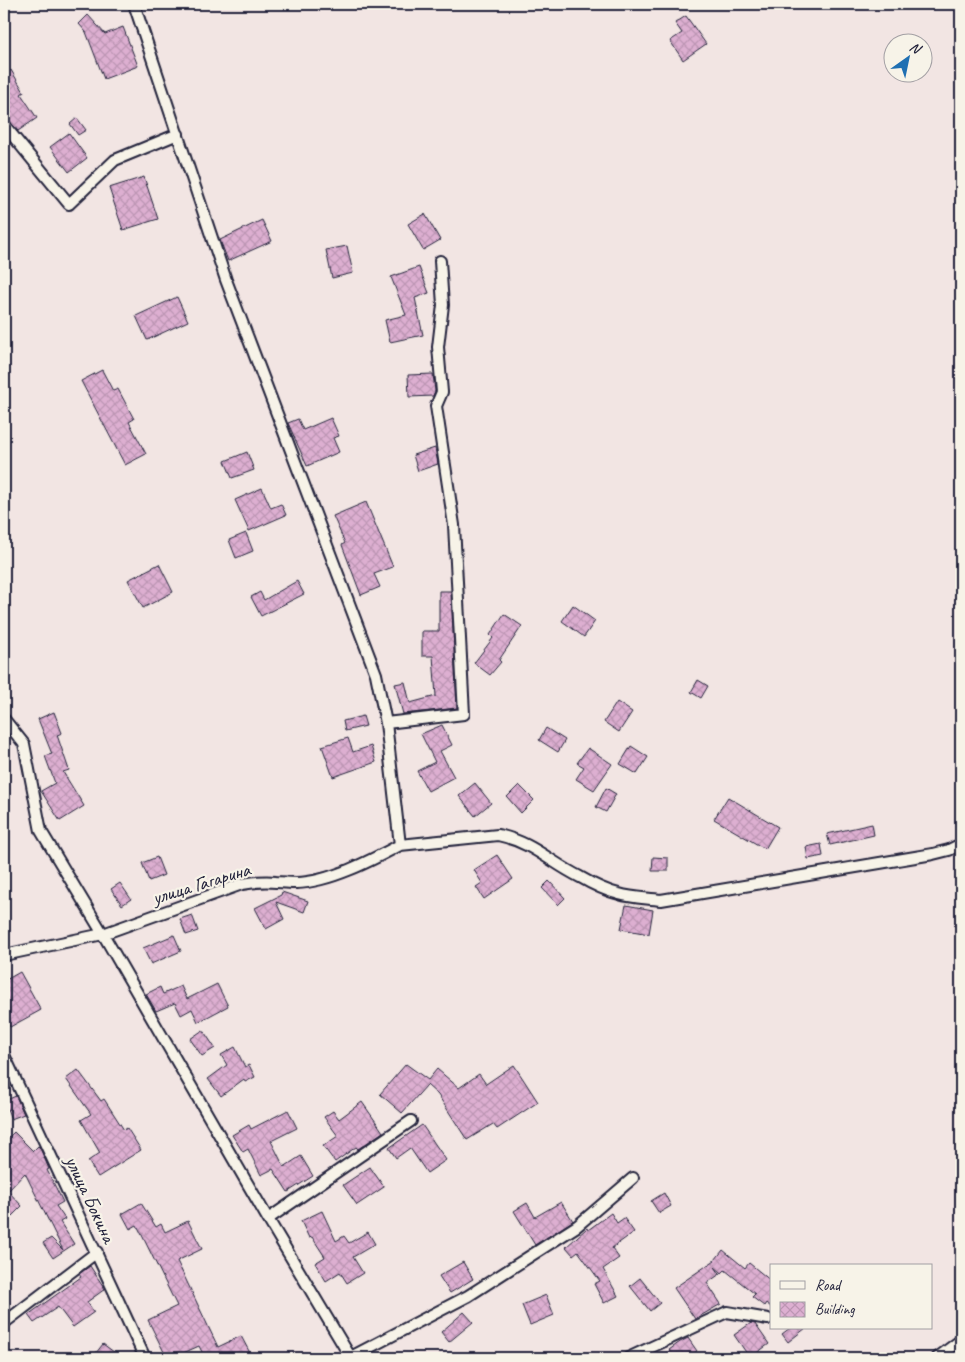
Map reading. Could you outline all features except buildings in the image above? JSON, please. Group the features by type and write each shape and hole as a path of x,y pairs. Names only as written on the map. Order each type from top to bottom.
{"street":[{"path":"134,4 226,280 376,674 386,723 400,844"},
{"path":"4,125 69,204 114,160 178,134"},
{"path":"386,723 464,714 454,525 436,406 442,392 438,347 443,305 440,261"},
{"path":"4,719 24,744 41,831 351,1358 468,1296 577,1226 633,1178"},
{"name":"улица Гагарина","path":"4,956 103,934 242,884 258,882 295,883 333,876 386,853 400,844 498,835 524,842 579,877 619,894 661,900 933,854 949,850 961,844"},
{"name":"улица Бокина","path":"4,1055 145,1358"},
{"path":"268,1219 411,1121"},
{"path":"4,1323 97,1252"},
{"path":"628,1358 727,1312 768,1319"},
{"path":"937,1358 961,1340"}]}
